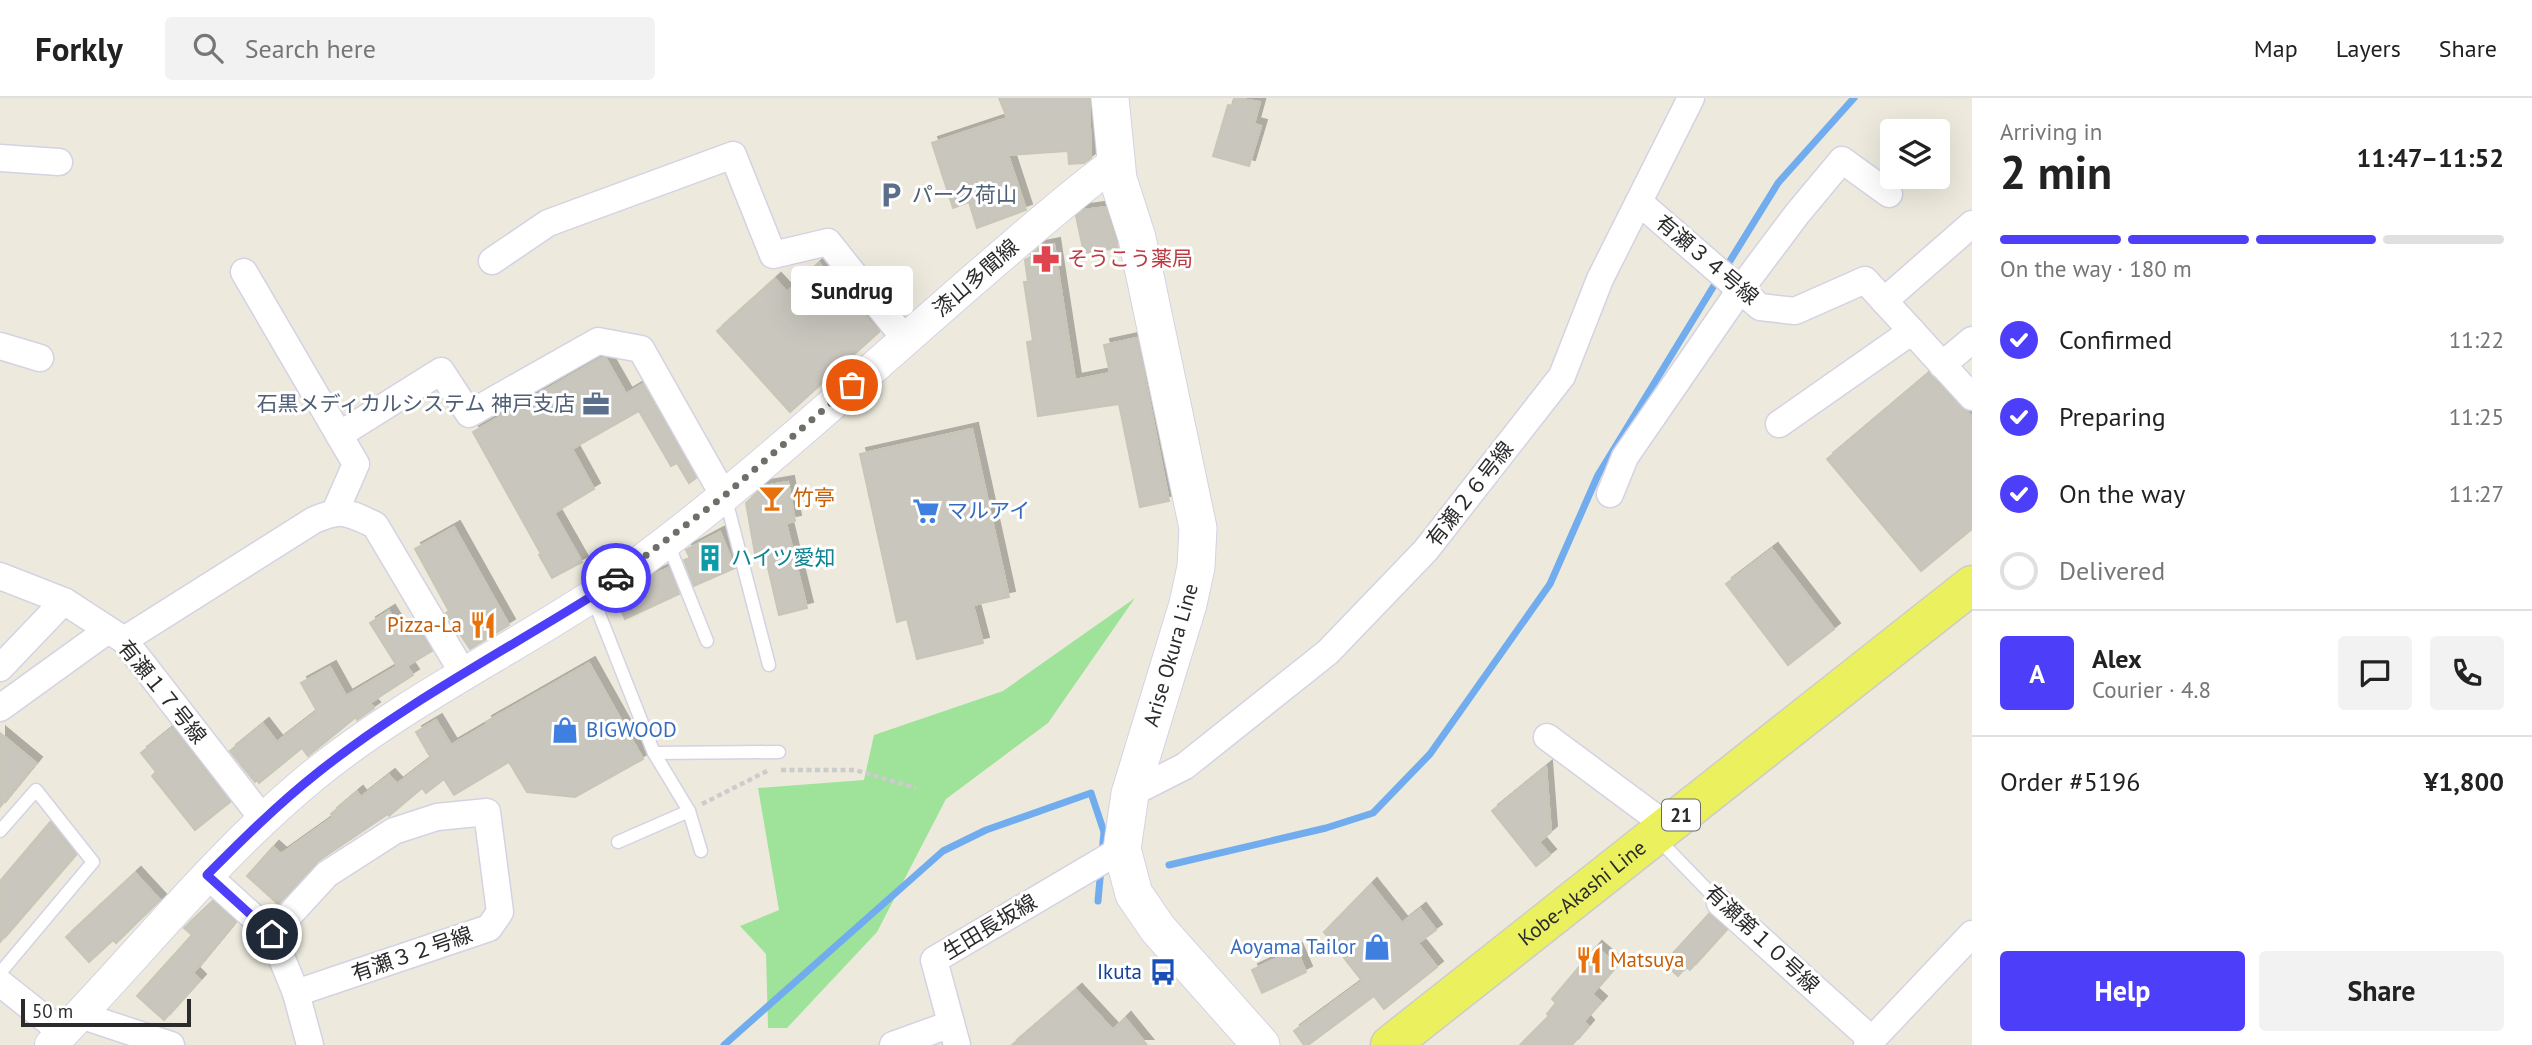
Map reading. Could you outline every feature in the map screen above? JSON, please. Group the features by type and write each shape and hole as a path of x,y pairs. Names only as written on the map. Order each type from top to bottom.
{"main road":[{"name":"Arise Okura Line","path":"1110,98 1118,179 1137,238 1198,528 1196,567 1188,604 1130,794 1122,849 1134,894 1158,929 1261,1045"},
{"name":"Kobe-Akashi Line","path":"1390,1045 1972,585"}],"street":[{"name":"有瀬２６号線","path":"1130,794 1185,765 1328,652 1426,550 1562,376 1600,279 1691,98"},
{"path":"492,261 548,223 733,155 773,255 828,242 905,339"},
{"path":"0,158 59,162"},
{"path":"1610,494 1625,457 1737,287 1842,160 1889,194"},
{"name":"漆山多聞線","path":"65,1031 207,875 263,819 315,774 387,722 463,673 592,596 667,541 724,496 1091,180 1116,162"},
{"name":"有瀬３４号線","path":"1639,202 1760,307 1795,311 1865,280 1972,397"},
{"path":"1884,301 1972,224"},
{"path":"244,272 356,464 335,512"},
{"path":"1779,424 1912,331"},
{"path":"1942,365 1972,340"},
{"path":"339,435 441,371 469,414 598,341 641,349 724,496"},
{"path":"0,346 40,358"},
{"path":"0,708 116,635 314,520 335,512 354,515 375,525 463,673"},
{"name":"有瀬１７号線","path":"0,576 64,600 116,635 263,819"},
{"path":"0,668 64,600"},
{"name":"有瀬第１０号線","path":"1547,737 1661,831"},
{"name":"有瀬３２号線","path":"272,934 327,874 394,831 437,817 487,812 500,912 489,928 296,993"},
{"name":"生田長坂線","path":"954,1034 934,960 1122,849"},
{"path":"207,875 272,934 296,993 310,1045"},
{"name":"有瀬第１０号線","path":"1720,903 1869,1042"},
{"path":"1869,1042 1972,934"},
{"path":"0,983 65,1031 171,1045"},
{"path":"893,1045 954,1034"}],"lane":[{"path":"724,496 769,665"},
{"path":"667,541 707,641"},
{"path":"592,596 654,752 689,811 701,852"},
{"path":"654,752 779,752"},
{"path":"0,831 36,790 93,862 0,973"},
{"path":"618,842 689,811"},
{"name":"有瀬第１０号線","path":"1661,831 1720,903"}],"path":[{"path":"689,811 770,770 855,770 916,788"}],"green space":[{"path":"1135,598 1048,723 946,799 877,932 787,1028 768,1028 766,954 740,926 779,910 758,788 864,780 874,735 1003,691"}],"building":[{"path":"999,98 1089,98 1091,158 1084,163 1069,164 1068,151 1008,155 1026,210 977,228 969,202 953,208 932,143 1007,118"},
{"path":"1235,98 1260,102 1254,124 1261,126 1249,166 1213,156 1228,105 1233,106"},
{"path":"1105,207 1118,248 1084,253 1076,216 1084,210"},
{"path":"1054,244 1075,380 1110,373 1104,345 1137,338 1169,501 1140,507 1119,404 1038,416 1027,342 1033,341 1024,282 1028,282 1025,260 1034,255 1040,247"},
{"path":"819,263 879,332 790,412 717,331 775,279 787,292"},
{"path":"601,358 606,359 626,394 643,384 696,478 689,483 677,463 671,466 639,411 572,449 594,489 554,513 582,562 552,578 473,432"},
{"path":"1929,373 1972,417 1972,529 1921,571 1827,459"},
{"path":"972,429 1009,597 973,605 983,643 917,659 907,619 897,622 860,454"},
{"path":"788,482 795,521 786,523 807,608 779,615 765,555 756,559 746,503 765,486"},
{"path":"454,527 509,625 470,649 446,613 449,611 415,549"},
{"name":"ハイツ愛知","path":"720,532 735,568 694,586 684,560 690,558 686,550"},
{"path":"1772,549 1834,629 1788,665 1726,584"},
{"path":"668,568 679,594 625,619 617,601"},
{"path":"389,611 406,638 419,630 432,651 407,666 413,675 370,703 374,708 357,720 356,717 308,756 302,748 259,783 257,780 255,782 230,751 263,724 277,742 317,711 301,683 330,667 346,696 397,666 370,623"},
{"path":"589,663 643,759 575,797 527,792 509,762 454,795 444,779 426,793 422,788 389,816 388,814 318,861 278,904 247,876 273,847 281,854 333,817 331,814 357,792 361,797 389,775 397,784 431,758 416,732 436,720 451,745"},
{"path":"172,728 230,802 195,830 152,776 156,772 141,753"},
{"path":"0,733 36,763 0,807"},
{"path":"1546,767 1551,832 1539,842 1550,855 1536,866 1492,811"},
{"path":"50,822 76,854 0,942 0,881"},
{"path":"135,873 160,900 116,943 113,940 89,962 66,937"},
{"path":"1371,884 1402,923 1420,909 1436,930 1418,943 1437,967 1384,1009 1374,996 1308,1045 1304,1045 1294,1031 1362,981 1324,932"},
{"path":"213,901 235,922 193,973 200,980 164,1020 137,996 192,935 184,928"},
{"path":"1709,914 1726,930 1690,970 1686,967 1678,976 1664,963"},
{"path":"1596,947 1617,965 1592,994 1601,1002 1584,1021 1588,1026 1572,1045 1520,1045 1549,1016 1547,1014 1556,1003 1552,999"},
{"path":"1296,949 1306,972 1262,993 1252,970"},
{"path":"1076,990 1113,1030 1125,1018 1147,1045 1012,1045"}],"waterway":[{"path":"1725,269 1778,183 1854,98"},
{"path":"1169,865 1326,828 1373,813 1430,754 1550,584 1598,475 1718,279"},
{"path":"724,1045 943,851 986,830 1091,793 1104,832 1102,853"},
{"path":"1098,901 1101,868"}],"way so far":[{"path":"616,578 724,496 852,385"}],"place":[{"name":"パーク荷山","path":"891,195"},
{"name":"そうこう薬局","path":"1046,259"},
{"name":"Sundrug","path":"852,385"},
{"name":"石黒メディカルシステム 神戸支店","path":"596,404"},
{"name":"竹亭","path":"772,498"},
{"name":"マルアイ","path":"926,511"},
{"name":"ハイツ愛知","path":"710,558"},
{"name":"Pizza-La","path":"483,625"},
{"name":"BIGWOOD","path":"565,730"},
{"name":"Aoyama Tailor","path":"1377,947"},
{"name":"Matsuya","path":"1589,960"},
{"name":"Ikuta","path":"1163,972"}],"route":[{"path":"272,934 207,875 263,819 315,774 387,722 592,596 616,578"}]}
